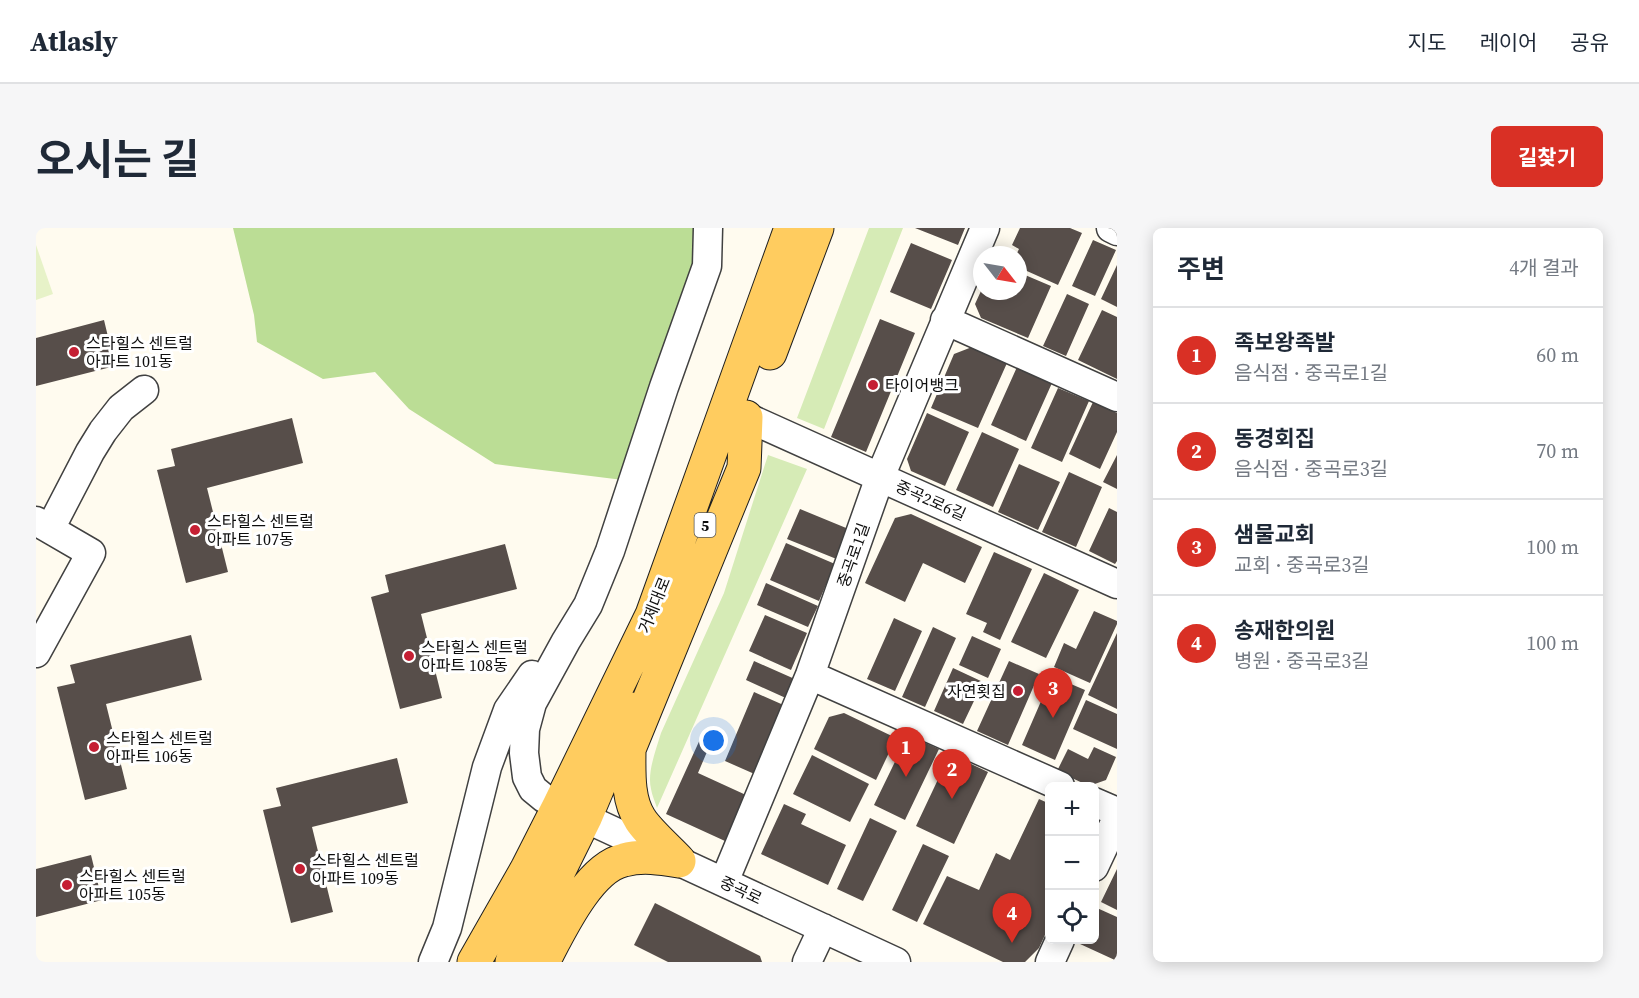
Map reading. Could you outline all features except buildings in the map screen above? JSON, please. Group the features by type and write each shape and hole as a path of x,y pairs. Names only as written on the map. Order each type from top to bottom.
{"main road":[{"name":"거제대로","path":"512,962 540,909 572,812 652,615 791,228"},
{"name":"거제대로","path":"474,962 527,869 572,812 670,617 817,228"},
{"path":"679,861 640,819 634,805 629,778 629,749 744,468 746,417"},
{"path":"543,962 591,880 622,860 645,857 679,861"}],"street":[{"path":"433,962 447,928 487,767 508,710 550,651 588,605 610,551 707,266 708,228"},
{"name":"중곡로1길","path":"724,882 810,675 880,477 984,228"},
{"path":"1111,228 1117,231"},
{"path":"945,320 1117,397"},
{"path":"36,653 92,553 43,525 103,431 121,408 144,390"},
{"name":"중곡2로6길","path":"746,417 1117,584"},
{"name":"중곡로","path":"588,605 532,704 525,729 524,753 527,777 533,789 544,798 572,812 896,962"},
{"path":"810,675 1051,782"},
{"path":"1099,804 1117,812"},
{"path":"1099,858 1117,818"},
{"path":"807,962 824,928"},
{"path":"1050,962 1058,944"}],"green space":[{"path":"233,228 699,228 699,265 623,480 495,464 409,409 375,372 323,379 257,342 254,315"},
{"path":"869,228 903,228 824,429 797,418"},
{"path":"36,245 53,294 36,300"},
{"path":"768,455 807,469 657,808 651,791 650,775 661,733 724,593"}],"place":[{"name":"스타힐스 센트럴 아파트 101동","path":"74,352"},
{"name":"타이어뱅크","path":"873,385"},
{"name":"스타힐스 센트럴 아파트 107동","path":"195,530"},
{"name":"스타힐스 센트럴 아파트 108동","path":"409,656"},
{"name":"자연횟집","path":"1018,691"},
{"name":"샘물교회","path":"1053,718"},
{"name":"스타힐스 센트럴 아파트 106동","path":"94,747"},
{"name":"족보왕족발","path":"906,777"},
{"name":"동경회집","path":"952,799"},
{"name":"스타힐스 센트럴 아파트 109동","path":"300,869"},
{"name":"스타힐스 센트럴 아파트 105동","path":"67,885"},
{"name":"송재한의원","path":"1012,943"}]}
